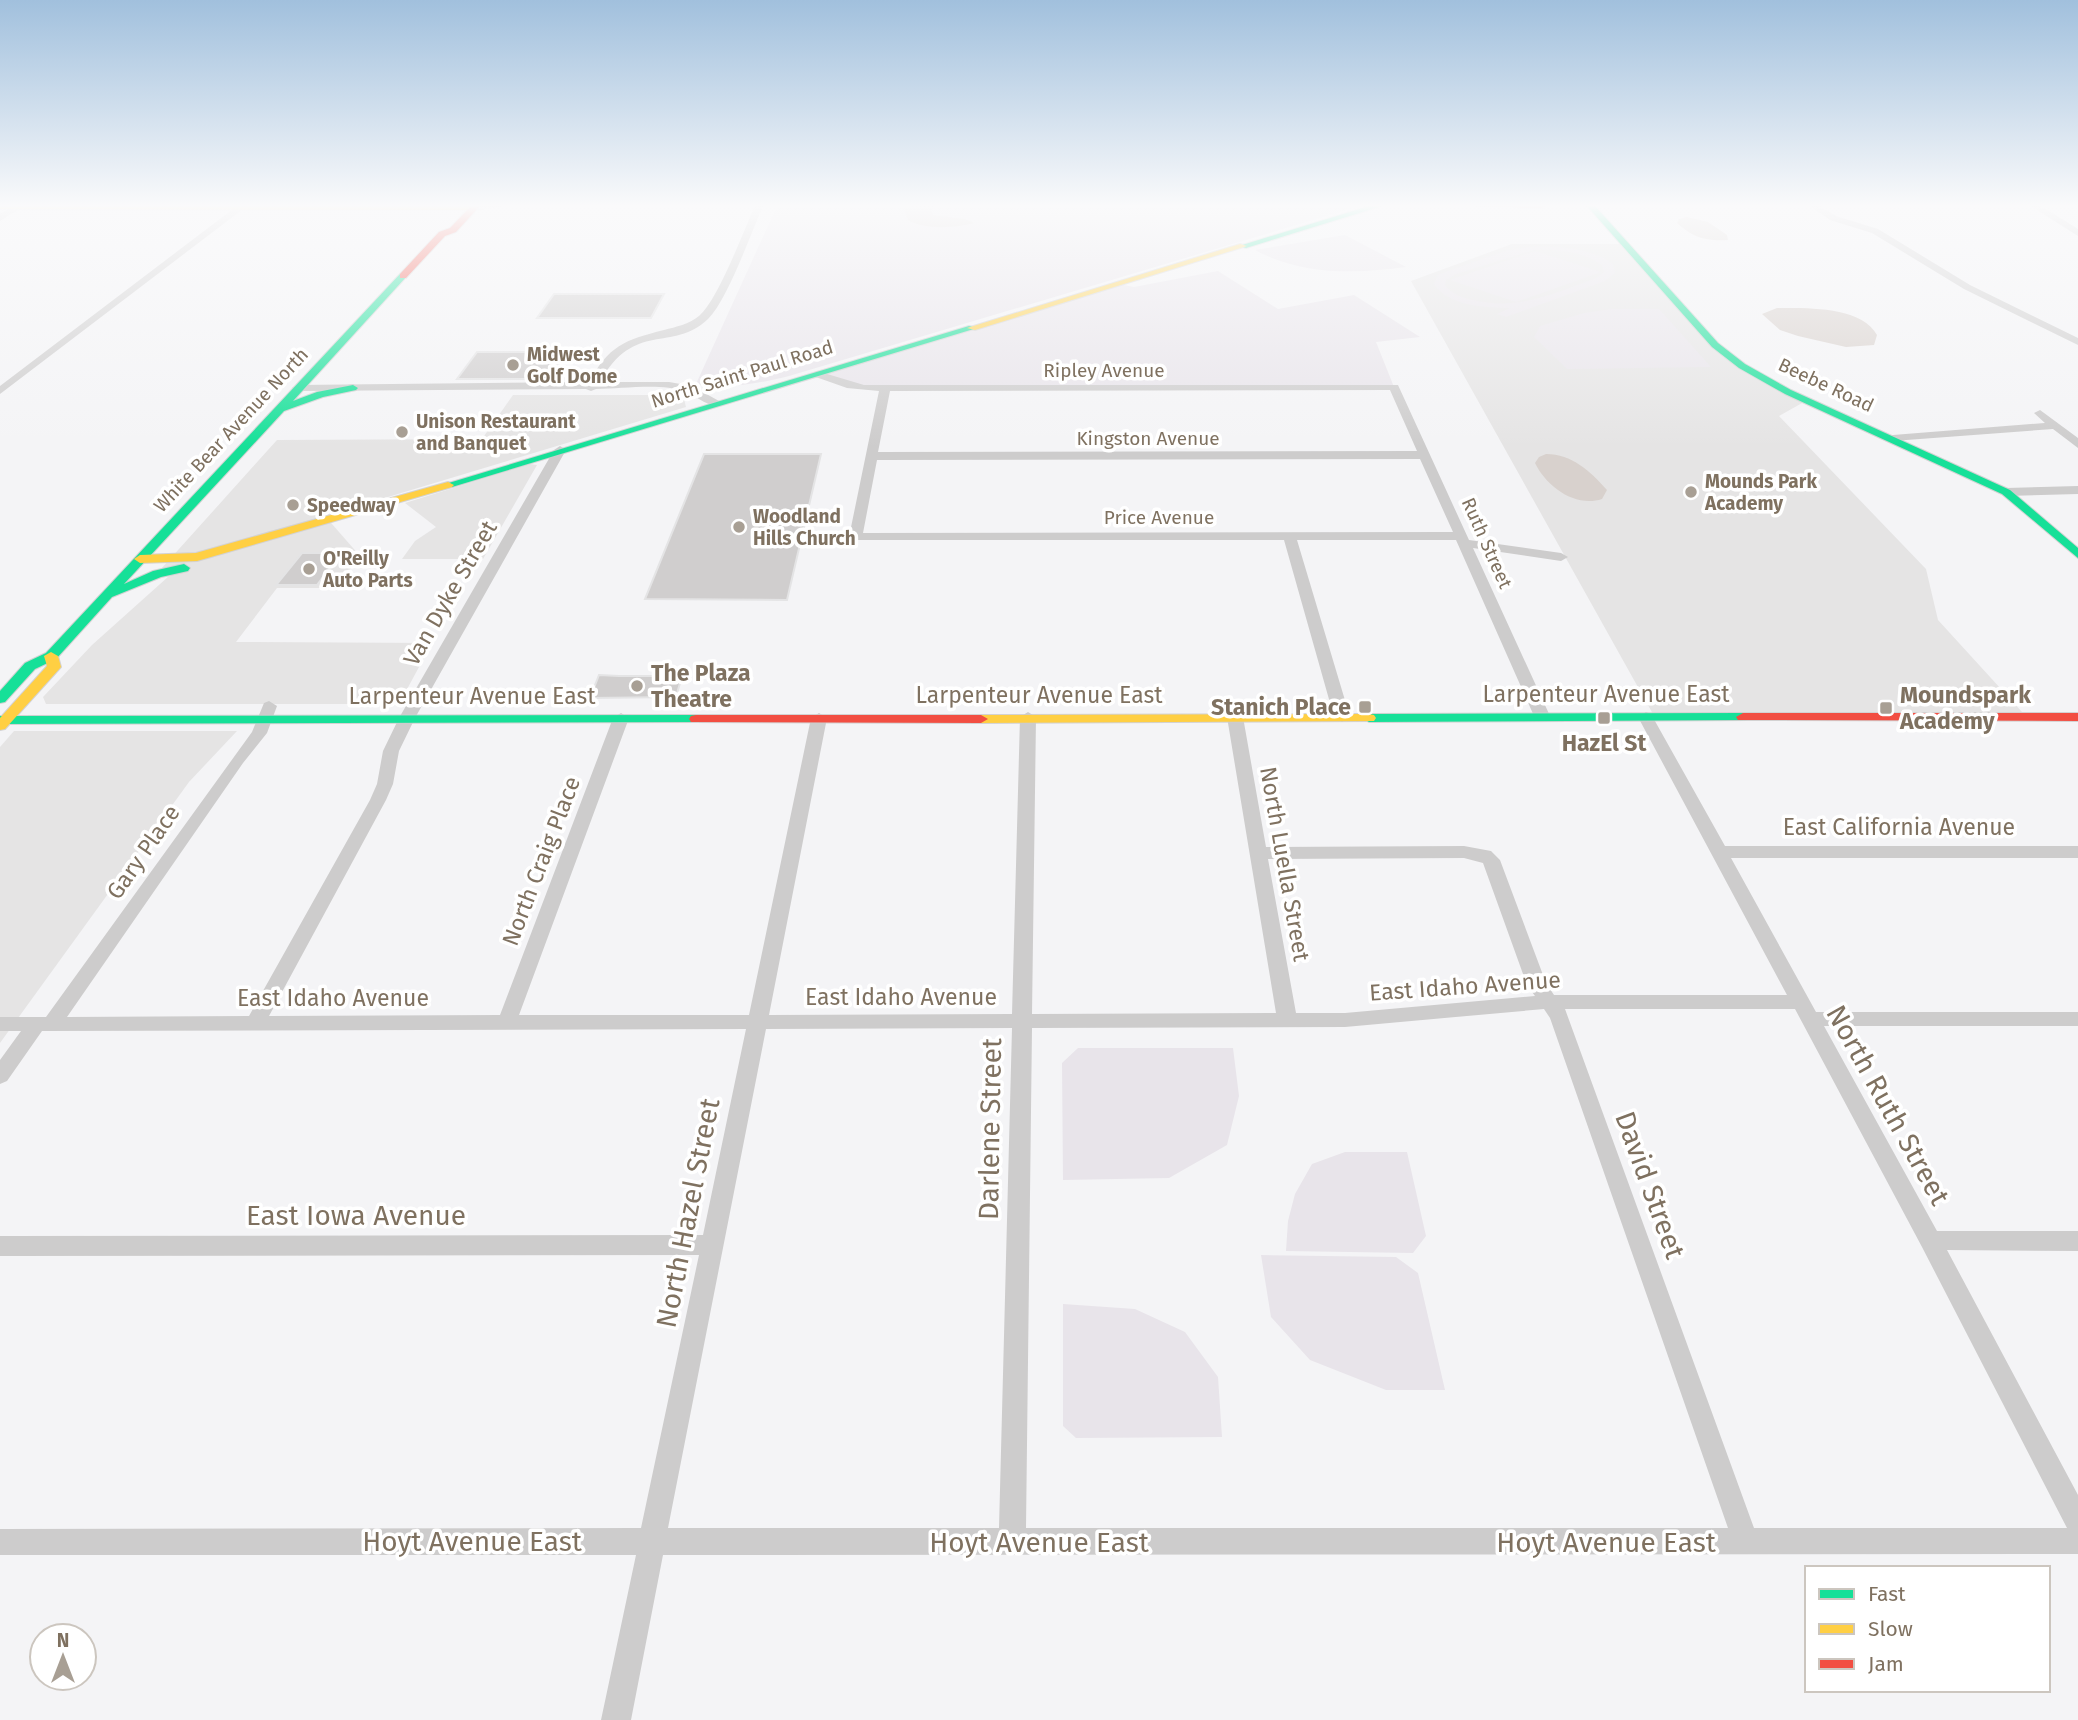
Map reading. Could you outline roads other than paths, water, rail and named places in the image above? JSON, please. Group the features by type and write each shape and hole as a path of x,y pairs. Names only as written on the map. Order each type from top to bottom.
{"street":[{"path":"0,391 138,286"},
{"name":"White Bear Avenue North","path":"0,699 30,666 51,656 393,286"},
{"path":"591,388 608,360 617,351 636,341 690,326 708,314 721,286"},
{"name":"North Saint Paul Road","path":"137,562 197,557 280,534 1108,286"},
{"name":"Beebe Road","path":"1664,286 1727,355 1788,393 1964,470 2006,492 2078,555"},
{"path":"1966,286 2078,342"},
{"name":"Ripley Avenue","path":"817,373 847,385 885,388 1394,387"},
{"path":"297,388 591,388 662,385 694,391 737,393 766,388"},
{"name":"Ruth Street","path":"1394,387 1542,716"},
{"path":"276,411 315,396 353,388"},
{"path":"591,388 670,392 709,405"},
{"path":"872,456 885,388"},
{"path":"694,391 709,405"},
{"path":"2040,414 2078,444"},
{"path":"1892,438 1915,434 2053,426"},
{"name":"Van Dyke Street","path":"255,1023 378,800 385,784 391,751 407,718 560,450"},
{"name":"Kingston Avenue","path":"872,456 1425,455"},
{"name":"Price Avenue","path":"872,456 856,537 1289,536 1464,539 1561,556"},
{"path":"2006,492 2078,490"},
{"name":"North Saint Paul Road","path":"137,562 189,565 214,560 280,534"},
{"path":"1289,536 1342,717"},
{"path":"103,599 157,574 214,560"},
{"name":"White Bear Avenue North","path":"2,722 54,667 51,656"},
{"name":"Larpenteur Avenue East","path":"2,722 266,713 407,718 2078,717"},
{"name":"Gary Place","path":"0,1076 45,1023 259,733 266,713"},
{"name":"North Ruth Street","path":"1646,716 1930,1240 2078,1522"},
{"name":"Darlene Street","path":"1012,1542 1020,1021 1028,717"},
{"name":"North Luella Street","path":"1235,717 1287,1020"},
{"name":"North Craig Place","path":"507,1022 621,718"},
{"name":"North Hazel Street","path":"616,1720 819,718"},
{"name":"David Street","path":"1258,853 1464,852 1485,856 1494,867 1537,985 1559,1016 1746,1542"},
{"name":"East California Avenue","path":"1720,852 2078,852"},
{"name":"East Idaho Avenue","path":"0,1024 1345,1020 1549,1002 2078,1019"},
{"path":"1930,1240 2078,1241"},
{"name":"East Iowa Avenue","path":"0,1245 712,1245"},
{"name":"Hoyt Avenue East","path":"0,1542 2078,1541"}],"place":[{"name":"Midwest Golf Dome","path":"513,365"},
{"name":"Unison Restaurant and Banquet","path":"402,432"},
{"name":"Mounds Park Academy","path":"1691,492"},
{"name":"Speedway","path":"293,505"},
{"name":"Woodland Hills Church","path":"739,527"},
{"name":"O'Reilly Auto Parts","path":"309,569"},
{"name":"The Plaza Theatre","path":"637,686"},
{"name":"Stanich Place","path":"1365,707"},
{"name":"Moundspark Academy","path":"1886,708"},
{"name":"HazEl St","path":"1604,718"}]}
